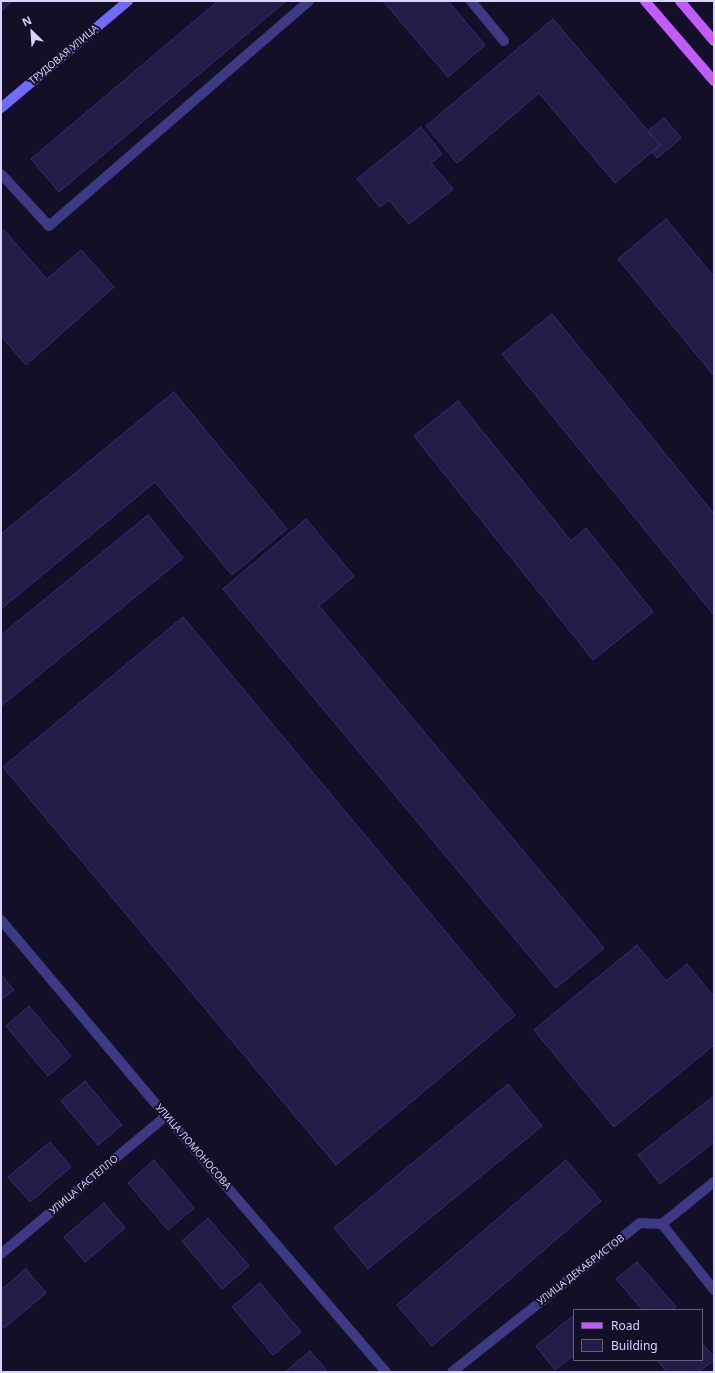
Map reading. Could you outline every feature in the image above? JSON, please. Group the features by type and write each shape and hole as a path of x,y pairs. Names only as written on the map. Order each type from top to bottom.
{"main road":[{"path":"645,1 714,81"},
{"path":"680,1 714,41"}],"street":[{"path":"1,174 49,226 309,1"},
{"path":"471,1 504,41"},
{"name":"ТРУДОВАЯ УЛИЦА","path":"1,108 123,3"},
{"name":"УЛИЦА ЛОМОНОСОВА","path":"1,920 166,1116 386,1372"},
{"name":"УЛИЦА ГАСТЕЛЛО","path":"1,1254 166,1116"},
{"path":"714,1182 662,1224 714,1290"},
{"name":"УЛИЦА ДЕКАБРИСТОВ","path":"452,1372 640,1223 662,1224"}],"building":[{"path":"1,1 13,1 1,11"},
{"path":"218,1 286,1 59,192 31,159"},
{"path":"383,1 448,1 485,45 448,77"},
{"path":"553,19 660,145 615,183 539,93 457,163 426,126"},
{"path":"664,118 681,138 657,158 652,152 660,145 648,131"},
{"path":"421,127 442,154 431,163 453,189 409,224 389,200 380,207 357,179"},
{"path":"666,219 714,277 714,376 618,259"},
{"path":"1,227 47,279 81,250 114,287 26,365 1,336"},
{"path":"552,314 714,514 714,615 502,354"},
{"path":"174,392 287,529 232,575 155,482 1,609 1,534"},
{"path":"458,401 571,541 586,528 653,612 593,660 414,436"},
{"path":"148,515 183,558 1,706 1,635"},
{"path":"306,519 354,576 319,606 604,948 556,988 223,589"},
{"path":"183,617 515,1015 336,1165 3,767"},
{"path":"637,945 666,981 687,964 714,997 714,1045 614,1127 534,1030"},
{"path":"1,975 14,990 1,1000"},
{"path":"29,1006 71,1056 48,1076 6,1026"},
{"path":"85,1081 122,1125 98,1145 61,1101"},
{"path":"508,1084 542,1126 368,1269 334,1228"},
{"path":"714,1096 714,1142 660,1184 638,1155"},
{"path":"50,1142 71,1167 30,1202 8,1177"},
{"path":"154,1160 194,1208 168,1230 128,1183"},
{"path":"566,1160 601,1201 432,1346 397,1305"},
{"path":"104,1203 125,1228 85,1262 64,1237"},
{"path":"208,1218 249,1266 222,1289 182,1241"},
{"path":"637,1262 676,1307 673,1309 642,1309 616,1279"},
{"path":"26,1269 46,1293 4,1328 1,1324 1,1290"},
{"path":"260,1283 301,1332 273,1355 232,1307"},
{"path":"573,1316 573,1356 555,1370 536,1346"},
{"path":"703,1344 714,1357 714,1360 699,1372 667,1372 658,1361 703,1361"},
{"path":"310,1351 328,1372 285,1372"}]}
